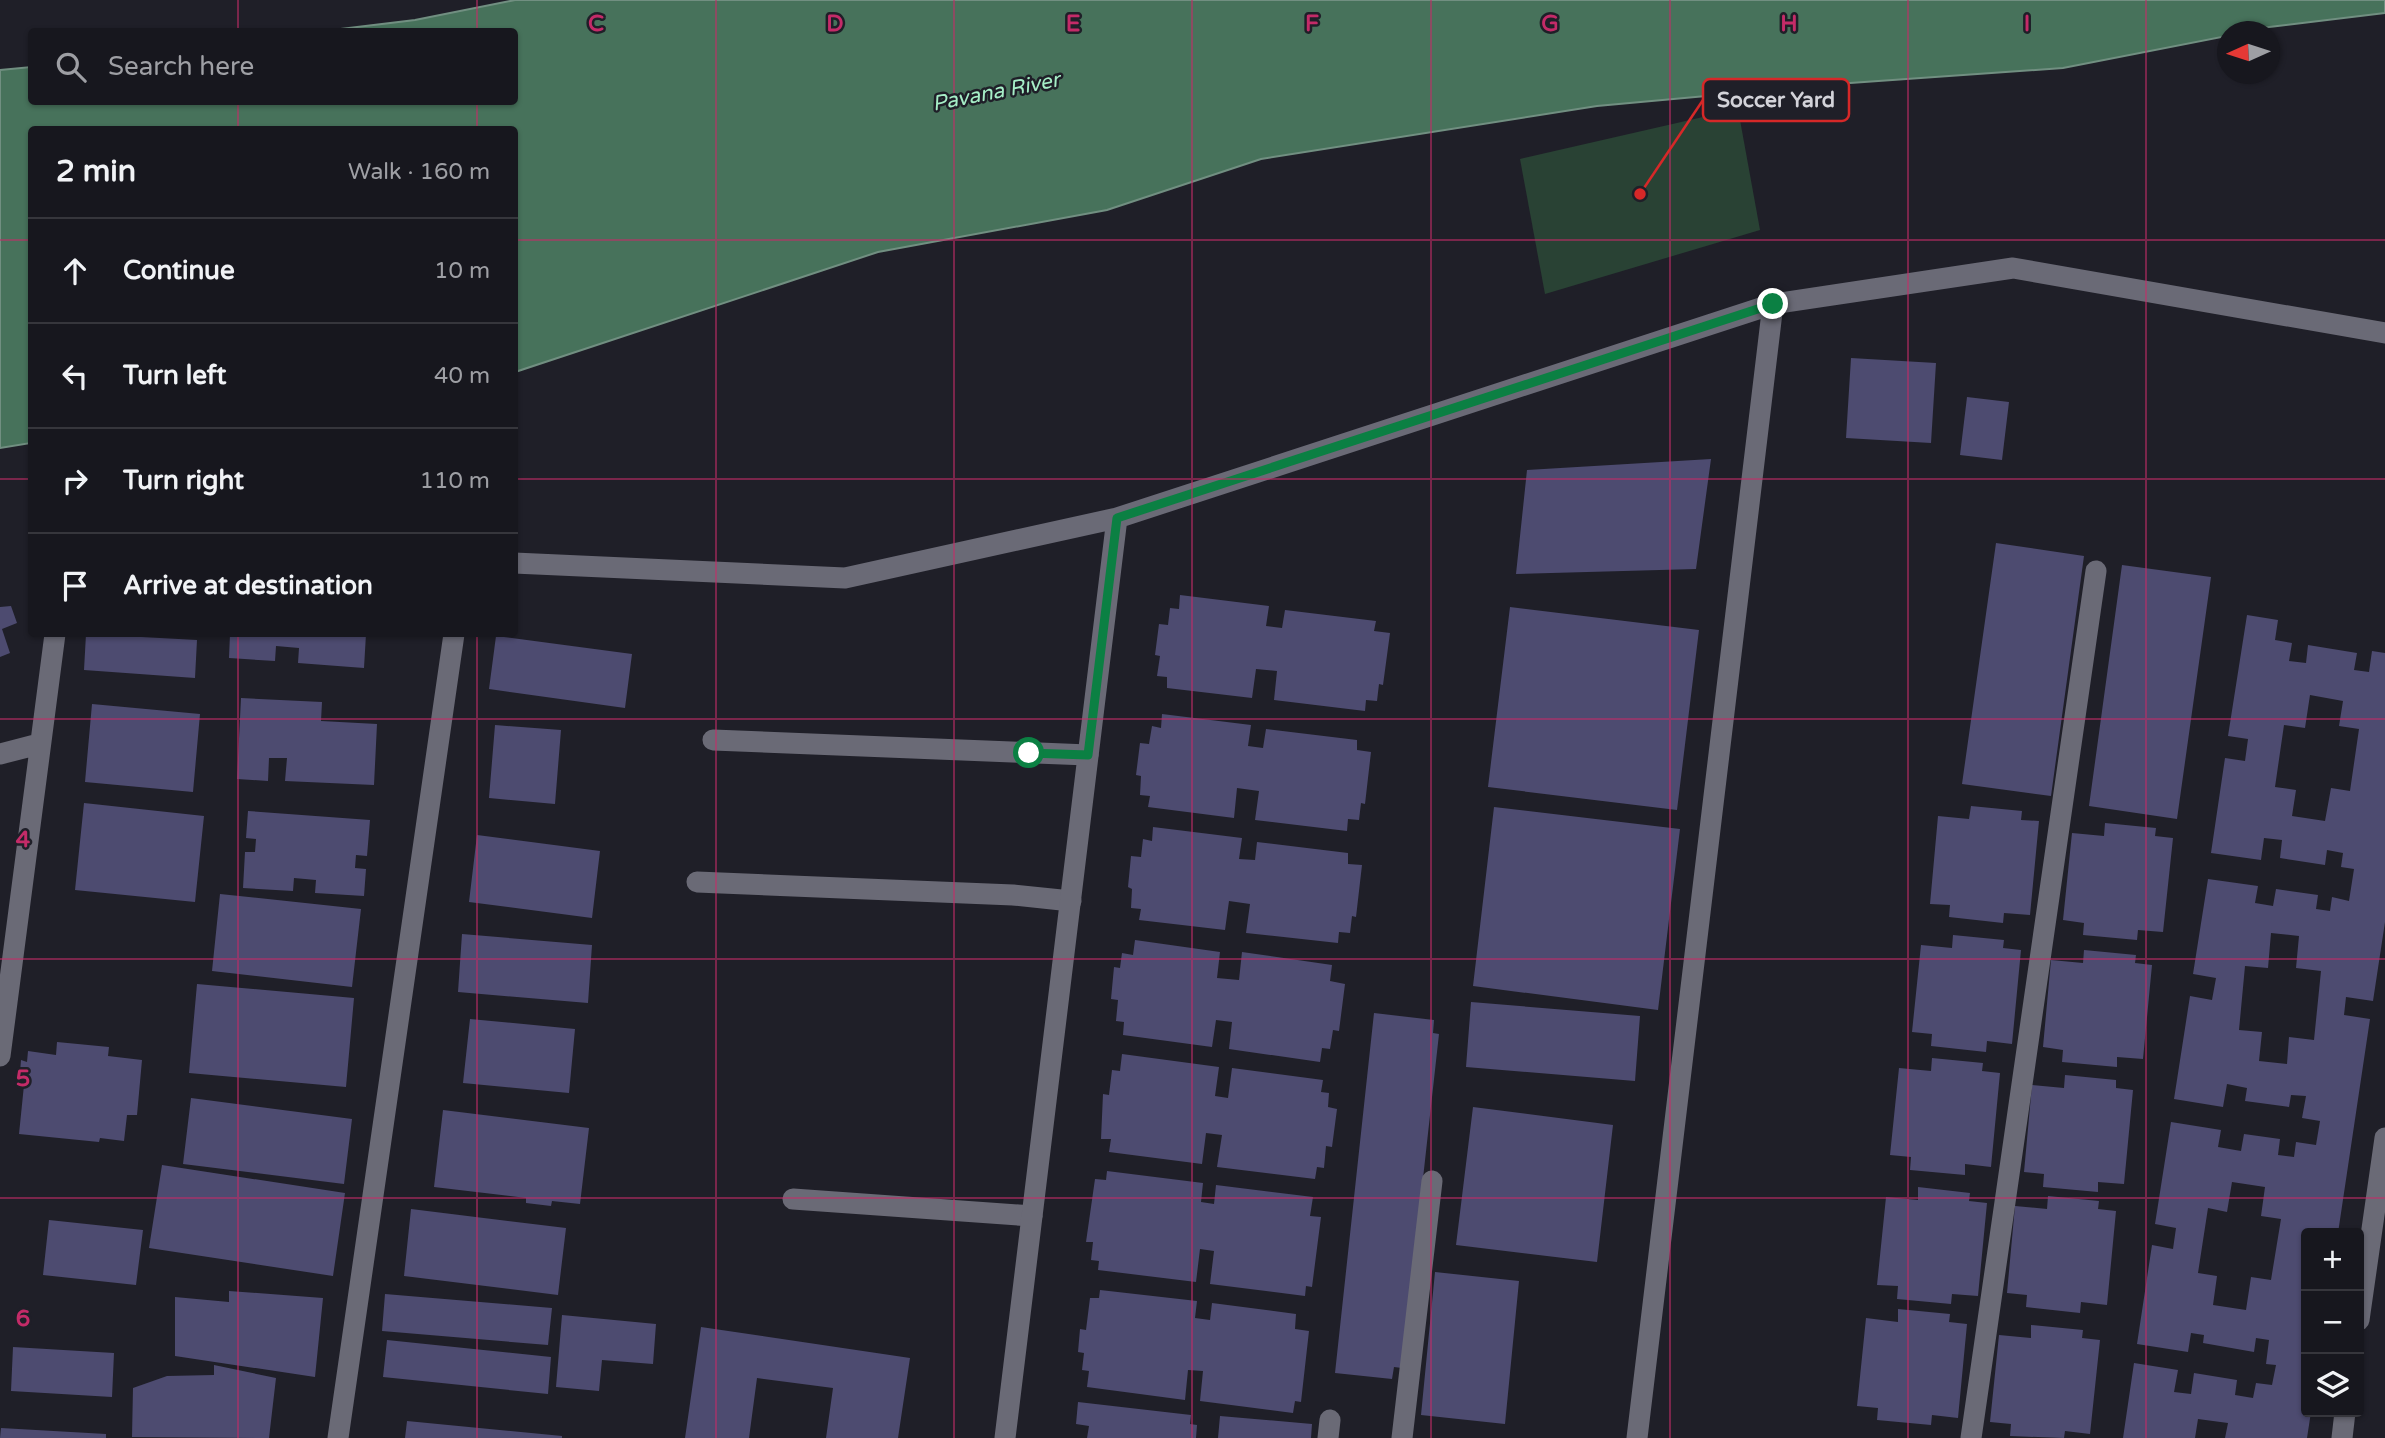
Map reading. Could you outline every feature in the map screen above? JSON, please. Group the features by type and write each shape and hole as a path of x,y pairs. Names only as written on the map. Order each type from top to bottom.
{"street":[{"path":"518,563 845,578 1117,518 1773,304 2013,268 2385,333"},
{"path":"1637,1438 1773,304"},
{"path":"1006,1438 1117,518"},
{"path":"1971,1438 2096,571"},
{"path":"0,1055 38,744 55,637"},
{"path":"338,1438 454,637"},
{"path":"713,740 1088,755"},
{"path":"0,754 38,744"},
{"path":"697,882 1013,895 1070,901"},
{"path":"2363,1291 2385,1138"},
{"path":"1402,1438 1432,1181"},
{"path":"793,1199 1032,1216"},
{"path":"2342,1438 2344,1417"}],"shaded area":[{"path":"1738,109 1760,230 1545,294 1520,159"}],"water":[{"name":"Pavana River","path":"515,0 2385,0 2385,13 2280,26 2280,21 2217,21 2217,38 2063,68 1836,84 1597,106 1261,159 1107,210 878,252 518,371 518,126 28,126 28,443 0,448 0,70 28,67 28,105 518,105 518,28 349,28 415,20"}],"building":[{"path":"1851,358 1936,363 1931,443 1846,438"},
{"path":"1967,397 2009,402 2002,460 1960,455"},
{"path":"1711,459 1696,569 1516,574 1527,470"},
{"path":"1996,543 2084,556 2051,796 1962,784"},
{"path":"2122,565 2211,577 2177,819 2089,806"},
{"path":"1180,595 1269,606 1266,626 1282,628 1285,610 1376,621 1374,631 1390,633 1383,685 1379,684 1377,701 1366,700 1365,711 1274,700 1277,671 1256,669 1252,698 1167,688 1167,677 1157,676 1160,656 1155,655 1159,624 1168,625 1170,608 1179,609"},
{"path":"11,606 17,623 2,629 10,653 0,657 0,607"},
{"path":"1510,607 1699,630 1677,810 1488,787"},
{"path":"2247,615 2278,620 2275,640 2292,643 2289,661 2306,663 2308,645 2357,653 2354,670 2369,672 2372,651 2385,653 2385,922 2373,1001 2346,997 2344,1015 2370,1019 2339,1228 2301,1228 2301,1417 2310,1417 2307,1438 2225,1438 2228,1423 2198,1419 2195,1438 2123,1438 2134,1363 2178,1370 2174,1392 2191,1394 2194,1373 2237,1380 2235,1395 2253,1398 2256,1383 2272,1385 2276,1365 2266,1364 2269,1340 2256,1338 2254,1352 2203,1343 2204,1335 2191,1333 2188,1352 2137,1344 2152,1245 2173,1249 2176,1228 2155,1224 2171,1122 2221,1130 2218,1147 2241,1151 2244,1134 2280,1139 2278,1155 2294,1157 2296,1142 2316,1145 2320,1121 2302,1118 2306,1096 2291,1095 2289,1107 2245,1101 2247,1088 2227,1084 2223,1107 2174,1099 2190,996 2212,1000 2216,978 2193,974 2208,879 2258,886 2255,903 2273,906 2276,889 2318,895 2316,909 2330,911 2332,897 2349,901 2354,869 2341,867 2343,853 2327,850 2325,865 2280,858 2282,840 2264,838 2261,860 2211,853 2225,758 2245,761 2248,739 2228,736","holes":["2310,695 2343,701 2339,726 2359,729 2350,791 2331,788 2325,821 2292,816 2296,790 2275,787 2284,725 2305,728","2271,933 2299,936 2296,968 2321,971 2314,1040 2289,1037 2287,1064 2259,1061 2262,1032 2239,1030 2245,966 2268,968","2232,1182 2265,1187 2261,1216 2281,1219 2271,1280 2251,1277 2246,1310 2213,1305 2217,1276 2198,1273 2208,1208 2227,1212"]},
{"path":"86,637 197,640 195,678 84,670"},
{"path":"230,637 366,637 364,668 298,663 299,648 276,646 275,661 229,658"},
{"path":"496,637 632,654 625,708 489,689"},
{"path":"241,698 322,702 321,721 377,724 374,785 285,781 287,758 269,758 268,781 237,779"},
{"path":"92,704 200,714 193,792 85,782"},
{"path":"1162,714 1251,725 1248,746 1263,748 1266,729 1357,740 1357,750 1371,752 1365,804 1361,803 1359,820 1348,819 1347,831 1255,820 1259,791 1237,788 1234,818 1148,807 1150,796 1140,795 1141,776 1136,775 1140,743 1149,744 1152,726 1161,728"},
{"path":"495,725 561,730 555,804 489,798"},
{"path":"84,803 204,816 195,902 75,890"},
{"path":"1971,806 2022,811 2021,820 2039,821 2030,915 2004,913 2003,923 1949,917 1950,905 1930,904 1938,816 1969,819"},
{"path":"1494,807 1680,829 1658,1010 1473,986"},
{"path":"248,811 370,820 367,856 356,855 355,868 366,869 364,896 315,893 316,880 294,878 293,891 243,888 245,852 255,852 256,839 246,838"},
{"path":"2105,823 2156,828 2155,836 2173,838 2163,932 2138,930 2137,940 2083,935 2084,923 2063,920 2072,833 2104,836"},
{"path":"1153,827 1242,838 1239,859 1255,860 1257,842 1348,853 1348,864 1362,865 1356,917 1352,916 1350,933 1339,932 1338,943 1246,933 1250,904 1229,901 1225,930 1139,920 1141,909 1131,908 1132,889 1128,887 1131,856 1141,857 1143,839 1152,841"},
{"path":"477,835 600,851 592,918 469,902"},
{"path":"220,894 361,909 352,987 212,971"},
{"path":"462,934 592,945 588,1003 458,992"},
{"path":"1953,935 2004,940 2003,948 2021,950 2012,1044 1987,1041 1986,1052 1931,1046 1932,1034 1912,1032 1921,945 1952,948"},
{"path":"1135,940 1220,952 1217,978 1239,980 1242,952 1332,965 1330,981 1345,984 1339,1031 1333,1030 1330,1049 1322,1048 1320,1062 1229,1049 1232,1022 1216,1020 1212,1047 1123,1035 1124,1022 1116,1021 1118,1000 1111,999 1114,967 1120,968 1122,953 1133,955"},
{"path":"2084,950 2136,955 2135,963 2152,965 2143,1059 2117,1057 2117,1067 2062,1062 2063,1050 2043,1047 2051,960 2083,963"},
{"path":"197,984 354,998 346,1087 189,1073"},
{"path":"1471,1002 1640,1016 1635,1081 1466,1067"},
{"path":"1374,1013 1434,1020 1433,1033 1439,1034 1402,1368 1394,1367 1392,1379 1335,1373"},
{"path":"470,1019 575,1029 569,1093 463,1083"},
{"path":"57,1042 109,1047 108,1056 142,1060 137,1115 127,1115 124,1141 100,1138 99,1142 19,1134 24,1085 19,1085 21,1060 27,1062 28,1051 56,1055"},
{"path":"1122,1054 1219,1067 1215,1096 1228,1098 1232,1068 1323,1080 1321,1092 1329,1093 1328,1107 1337,1109 1332,1147 1326,1146 1324,1168 1317,1167 1315,1179 1217,1167 1222,1135 1206,1133 1202,1164 1109,1152 1111,1139 1101,1139 1103,1094 1109,1095 1112,1070 1120,1071"},
{"path":"1932,1058 1983,1063 1982,1071 2000,1073 1991,1167 1965,1164 1965,1175 1910,1170 1911,1157 1890,1155 1899,1068 1931,1071"},
{"path":"2065,1075 2116,1080 2116,1088 2133,1090 2124,1184 2098,1182 2098,1192 2043,1187 2044,1174 2024,1172 2032,1085 2064,1088"},
{"path":"191,1098 352,1119 344,1184 183,1164"},
{"path":"1473,1107 1613,1125 1597,1262 1456,1245"},
{"path":"443,1110 589,1128 580,1204 552,1201 551,1206 526,1203 526,1198 434,1187"},
{"path":"162,1165 345,1193 333,1276 149,1248"},
{"path":"1107,1171 1203,1183 1201,1202 1214,1204 1216,1185 1313,1197 1310,1216 1321,1217 1312,1287 1306,1286 1305,1296 1210,1284 1214,1251 1200,1249 1196,1282 1098,1270 1099,1261 1091,1260 1093,1242 1086,1242 1095,1179 1106,1180"},
{"path":"1918,1187 1970,1193 1969,1201 1987,1203 1978,1296 1952,1294 1951,1304 1897,1299 1898,1286 1877,1285 1886,1197 1918,1200"},
{"path":"2048,1196 2099,1201 2098,1209 2116,1211 2107,1305 2081,1302 2080,1313 2026,1307 2027,1295 2007,1293 2015,1206 2047,1209"},
{"path":"411,1209 566,1228 558,1295 404,1276"},
{"path":"49,1220 143,1230 136,1285 43,1275"},
{"path":"1435,1272 1519,1281 1505,1424 1421,1415"},
{"path":"1100,1290 1197,1301 1195,1318 1210,1320 1212,1303 1296,1314 1295,1329 1309,1331 1301,1402 1295,1401 1293,1413 1200,1401 1203,1371 1188,1370 1185,1400 1087,1387 1089,1371 1082,1370 1084,1353 1078,1352 1080,1329 1086,1330 1090,1298 1099,1298"},
{"path":"229,1291 323,1298 315,1377 175,1356 175,1297 229,1302"},
{"path":"385,1294 552,1308 548,1345 382,1331"},
{"path":"1898,1309 1950,1314 1949,1322 1967,1324 1958,1418 1932,1415 1931,1425 1877,1420 1878,1408 1857,1406 1866,1318 1898,1322"},
{"path":"562,1315 656,1324 653,1364 602,1360 599,1391 556,1387"},
{"path":"2031,1325 2083,1330 2082,1338 2100,1340 2090,1434 2065,1431 2064,1438 2010,1436 2011,1424 1990,1422 1999,1335 2031,1338"},
{"path":"701,1327 910,1358 898,1438 826,1438 833,1388 757,1378 749,1438 685,1438"},
{"path":"387,1340 551,1357 548,1394 383,1377"},
{"path":"13,1347 114,1353 112,1397 11,1391"},
{"path":"214,1365 276,1378 269,1438 132,1437 133,1388 167,1376 214,1375"},
{"path":"1078,1402 1191,1415 1190,1424 1197,1425 1196,1438 1087,1438 1089,1426 1076,1424"},
{"path":"1220,1416 1312,1424 1311,1438 1218,1438"},
{"path":"407,1421 562,1436 562,1438 405,1438"},
{"path":"1,1428 106,1434 106,1438 0,1438"}],"place":[{"name":"Soccer Yard","path":"1640,194"}],"route":[{"path":"1029,753 1088,755 1117,518 1773,304"}]}
